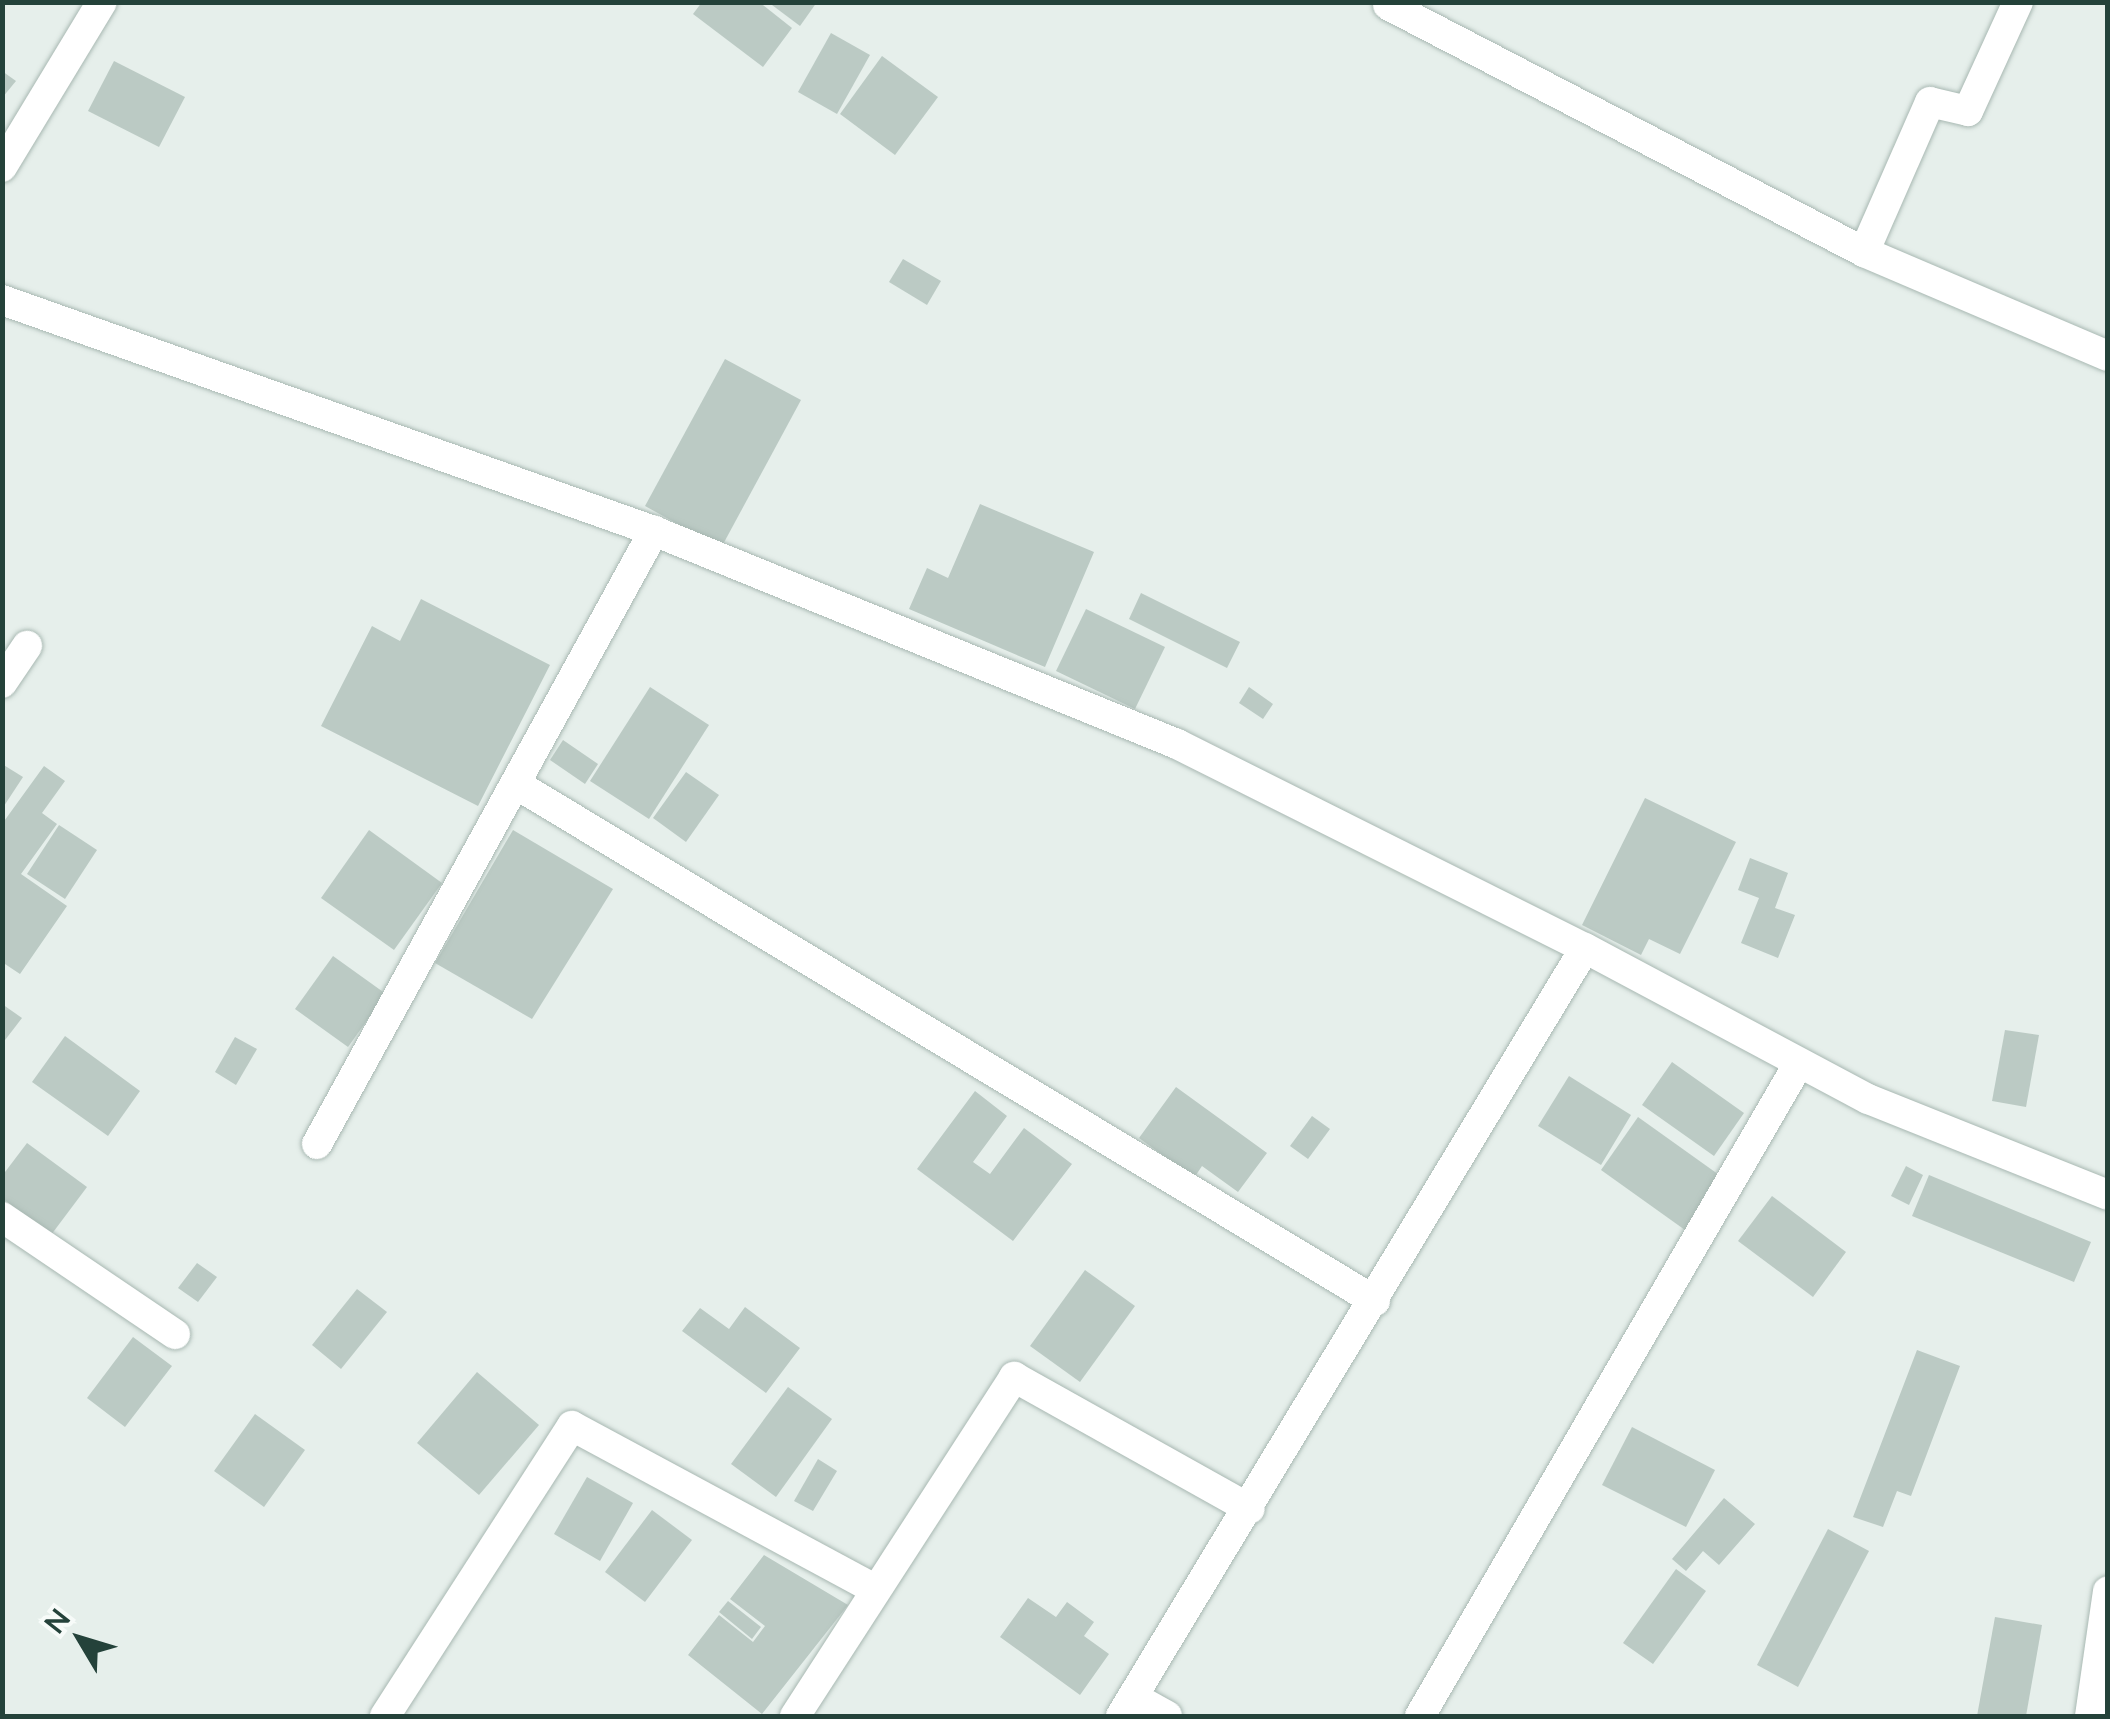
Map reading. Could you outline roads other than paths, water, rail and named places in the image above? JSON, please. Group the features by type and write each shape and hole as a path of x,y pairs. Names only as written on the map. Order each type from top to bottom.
{"street":[{"path":"2,167 102,2"},
{"path":"1864,252 1930,102 1968,110 2018,2"},
{"path":"1388,5 1864,252 2108,356"},
{"path":"2,300 654,532 1176,744 1585,948 1799,1063 2108,1195"},
{"path":"318,1144 519,786 654,532"},
{"path":"2,683 27,646"},
{"path":"519,786 1375,1301"},
{"path":"1167,1716 1127,1706 1250,1509 1585,948"},
{"path":"1420,1716 1799,1063"},
{"path":"2,1217 175,1334"},
{"path":"795,1716 1014,1377 1250,1509"},
{"path":"385,1716 572,1426 876,1590"},
{"path":"2090,1716 2108,1590"}]}
